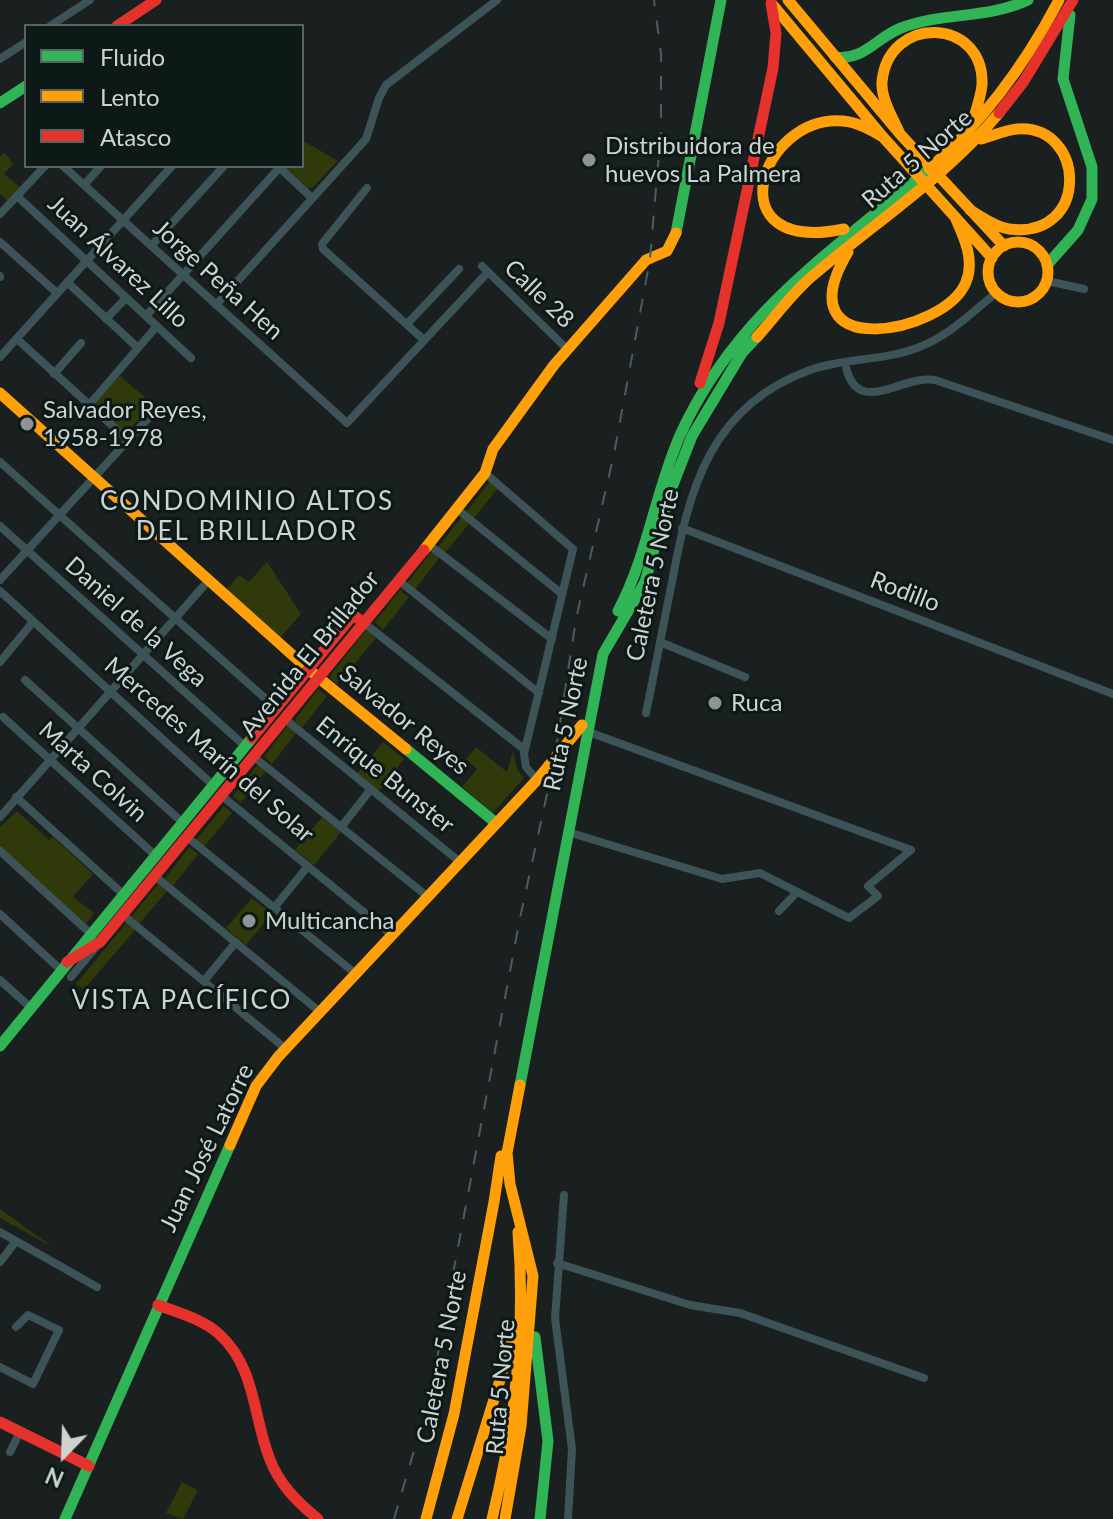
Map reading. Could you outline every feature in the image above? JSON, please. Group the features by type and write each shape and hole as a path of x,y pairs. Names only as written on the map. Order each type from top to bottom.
{"main road":[{"path":"120,24 156,0"},
{"path":"788,0 900,134 1004,246"},
{"path":"835,57 856,57 903,27 986,18 1028,0"},
{"name":"Ruta 5 Norte","path":"971,138 1022,66 1059,0"},
{"path":"1047,265 1082,225 1094,188 1091,158 1070,107 1063,77 1065,44 1074,0"},
{"name":"Ruta 5 Norte","path":"492,1519 509,1431 518,1322 519,1237 504,1179 502,1152 574,767 603,654 645,582 669,495 701,418 765,324 808,280 971,138 1024,81 1074,0"},
{"path":"770,1 883,137 992,258"},
{"path":"680,436 712,347 738,234 775,55 770,1"},
{"name":"Avenida El Brillador","path":"0,1046 95,938 124,895 214,786 285,719 364,623 485,473 493,449 568,350 646,260 658,258 669,250 680,217 722,2"},
{"path":"900,134 884,97 884,67 901,42 930,31 960,39 981,63 983,94 971,138 1011,129 1038,131 1063,150 1073,181 1069,199 1059,215 1034,229 1004,228 970,210"},
{"path":"0,103 24,91"},
{"path":"860,223 818,237 786,230 764,205 760,186 763,171 781,145 827,120 850,121 883,137"},
{"name":"Ruta 5 Norte","path":"505,1519 521,1426 532,1265 510,1184 507,1153 599,648 634,579 657,496 680,436 711,377 755,318 803,269 860,223 901,199"},
{"path":"858,239 836,270 830,297 837,314 847,323 864,330 881,329 943,310 962,292 969,274 970,255 955,217"},
{"path":"1017,243 1030,245 1041,253 1047,265 1047,281 1035,297 1021,302 1008,300 996,293 988,276 992,258 1004,246 1017,243"},
{"name":"Salvador Reyes","path":"0,393 308,669 496,823"},
{"name":"Avenida El Brillador","path":"95,938 123,915 222,796 277,709 353,615 364,623"},
{"name":"Juan José Latorre","path":"65,1519 250,1098 263,1075 584,728"},
{"path":"554,762 574,767"},
{"name":"Mercedes Marín del Solar","path":"214,786 222,796"},
{"name":"Caletera 5 Norte","path":"426,1519 452,1425 502,1152"},
{"path":"169,1280 172,1301 185,1315"},
{"path":"531,1300 548,1441 540,1519"},
{"path":"158,1305 185,1315 221,1335 241,1359 252,1387 261,1430 275,1472 318,1519"},
{"path":"147,1330 165,1319 185,1315"},
{"path":"457,1519 518,1322"},
{"path":"0,1422 89,1466"}],"street":[{"path":"53,24 90,0"},
{"path":"480,0 480,12"},
{"path":"216,305 366,139 377,102 386,85 497,0"},
{"path":"0,59 24,43"},
{"path":"0,214 43,168"},
{"name":"Jorge Peña Hen","path":"65,168 347,423 424,340"},
{"path":"84,185 99,168"},
{"path":"0,357 170,168"},
{"path":"151,246 222,168"},
{"path":"146,316 278,168"},
{"path":"280,168 312,198"},
{"path":"367,188 322,244 424,340"},
{"name":"Juan Álvarez Lillo","path":"17,196 191,358"},
{"path":"0,242 57,293"},
{"path":"407,324 459,269"},
{"name":"Calle 28","path":"424,340 485,269 568,350"},
{"path":"1047,281 1084,289"},
{"path":"67,282 138,348"},
{"name":"Caletera 5 Norte","path":"646,713 682,528 701,468 737,416 782,382 819,367 901,353 933,341 996,293"},
{"path":"106,319 126,298"},
{"path":"89,405 157,326"},
{"path":"17,339 128,440"},
{"path":"54,374 81,343"},
{"path":"845,362 854,384 868,393 878,394 912,380 935,380 1113,440"},
{"path":"0,580 153,413"},
{"path":"0,462 277,709"},
{"path":"485,473 573,549 525,750 526,767 537,780"},
{"path":"457,509 562,594"},
{"name":"Daniel de la Vega","path":"0,526 250,752 428,897"},
{"name":"Rodillo","path":"682,528 1113,694"},
{"path":"428,544 552,639"},
{"path":"398,580 539,693"},
{"path":"0,817 176,621 208,581"},
{"name":"Mercedes Marín del Solar","path":"0,591 214,786"},
{"path":"0,662 32,623"},
{"path":"364,623 525,750"},
{"path":"660,642 745,677"},
{"path":"25,680 183,823"},
{"name":"Marta Colvin","path":"3,717 157,857"},
{"name":"Enrique Bunster","path":"285,719 460,862"},
{"path":"567,832 722,879 760,873 849,918 878,896 868,886 911,850 584,728"},
{"path":"342,826 371,789"},
{"name":"Mercedes Marín del Solar","path":"222,796 393,936"},
{"path":"16,797 124,895"},
{"path":"187,837 356,974"},
{"path":"0,851 95,938"},
{"path":"274,908 308,866"},
{"path":"156,877 320,1012"},
{"path":"779,911 797,892"},
{"path":"0,914 67,970"},
{"path":"123,915 286,1049"},
{"path":"204,981 236,942"},
{"path":"0,980 31,1008"},
{"path":"564,1195 557,1263 555,1336 572,1449 568,1519"},
{"path":"0,1232 97,1287"},
{"path":"0,1262 16,1241"},
{"path":"557,1263 690,1305 740,1313 924,1378"},
{"path":"0,1367 33,1384 59,1330 28,1315 16,1327"},
{"path":"10,1452 20,1432"}],"green space":[{"path":"304,141 338,161 312,188 308,188 286,168 304,168"},
{"path":"5,153 13,164 4,174 20,187 8,201 0,194 0,156"},
{"path":"120,376 153,404 125,434 94,404"},
{"path":"491,480 499,487 474,518 466,512"},
{"path":"463,515 471,521 445,553 438,547"},
{"path":"432,551 440,557 415,589 407,583"},
{"path":"267,562 301,614 280,638 226,591 239,575 249,582"},
{"path":"400,590 409,597 383,630 375,622"},
{"path":"366,630 376,638 337,684 329,677"},
{"path":"318,689 327,696 302,728 294,721"},
{"path":"288,725 297,732 272,764 264,757"},
{"path":"383,742 404,759 379,791 357,774"},
{"path":"476,747 507,772 513,751 517,769 524,778 493,813 462,787 477,769 466,759"},
{"path":"257,765 266,771 241,803 233,796"},
{"path":"224,806 232,813 203,848 195,841"},
{"path":"17,811 49,840 53,837 93,874 73,897 94,913 86,924 0,848 0,827"},
{"path":"322,817 341,832 314,865 295,850"},
{"path":"189,847 198,854 173,886 165,879"},
{"path":"158,884 167,891 139,924 131,917"},
{"name":"Multicancha","path":"252,898 272,914 246,945 226,928"},
{"path":"127,922 136,929 84,989 76,984"},
{"path":"0,1209 54,1248 0,1218"},
{"path":"182,1482 198,1490 183,1519 166,1513"}],"railway":[{"path":"394,1519 430,1396 520,918 554,762 576,619 614,454 650,259 661,129 661,54 654,0"}],"traffic: fast":[{"path":"676,233 721,0"},
{"path":"835,57 862,52 892,32 917,23 997,10 1028,0"},
{"path":"1047,265 1078,230 1092,199 1092,167 1063,79 1070,15"},
{"path":"0,103 24,87"},
{"path":"618,611 637,568 664,477 681,433 704,390 730,352 790,287 929,169"},
{"path":"520,1085 603,654 645,582 669,495 692,436 742,353 757,337"},
{"path":"0,1046 252,738"},
{"path":"406,749 496,823"},
{"path":"65,1519 230,1145"},
{"path":"535,1337 548,1441 540,1519"}],"traffic: slow":[{"path":"788,0 900,134 1004,246"},
{"path":"929,169 968,131 1002,91 1059,0"},
{"path":"772,4 883,137 992,258"},
{"path":"900,134 885,102 882,82 888,60 901,44 917,35 935,32 953,36 968,46 979,63 982,85 973,121"},
{"path":"757,337 810,278 932,179 999,113"},
{"path":"844,229 803,232 777,223 765,205 764,182 773,159 790,139 814,125 843,121 883,137"},
{"path":"970,210 1004,228 1035,228 1054,217 1066,201 1070,181 1067,161 1057,144 1040,132 1017,129 981,139"},
{"path":"848,252 833,288 835,311 850,325 874,329 902,325 929,315 952,301 966,282 969,257 955,217"},
{"path":"424,550 485,473 493,449 554,365 646,260 667,251 676,233"},
{"path":"1018,242 1039,251 1048,272 1039,293 1018,302 997,293 988,272 997,251 1018,242"},
{"path":"0,393 308,669 406,749"},
{"path":"537,780 582,725"},
{"path":"230,1145 256,1086 278,1057 537,780"},
{"path":"505,1519 521,1426 533,1276 510,1184 507,1153 520,1085"},
{"path":"494,1202 501,1156"},
{"path":"426,1519 454,1414 494,1202"},
{"path":"492,1519 507,1448 517,1377 521,1305 518,1232"},
{"path":"457,1519 512,1341"}],"traffic: jam":[{"path":"120,24 156,0"},
{"path":"999,113 1024,81 1073,0"},
{"path":"700,383 719,323 773,68 776,33 771,3"},
{"path":"67,962 100,942 424,550"},
{"path":"252,738 353,615 364,623"},
{"path":"158,1305 205,1324 231,1347 252,1392 273,1466 289,1491 318,1519"},
{"path":"0,1422 89,1466"}],"place":[{"name":"Distribuidora de huevos La Palmera","path":"589,160"},
{"name":"Salvador Reyes, 1958-1978","path":"27,424"},
{"name":"Ruca","path":"715,703"},
{"name":"Multicancha","path":"249,921"}],"district":[{"name":"CONDOMINIO ALTOS DEL BRILLADOR","path":"247,517"},
{"name":"VISTA PACÍFICO","path":"182,1001"}]}
